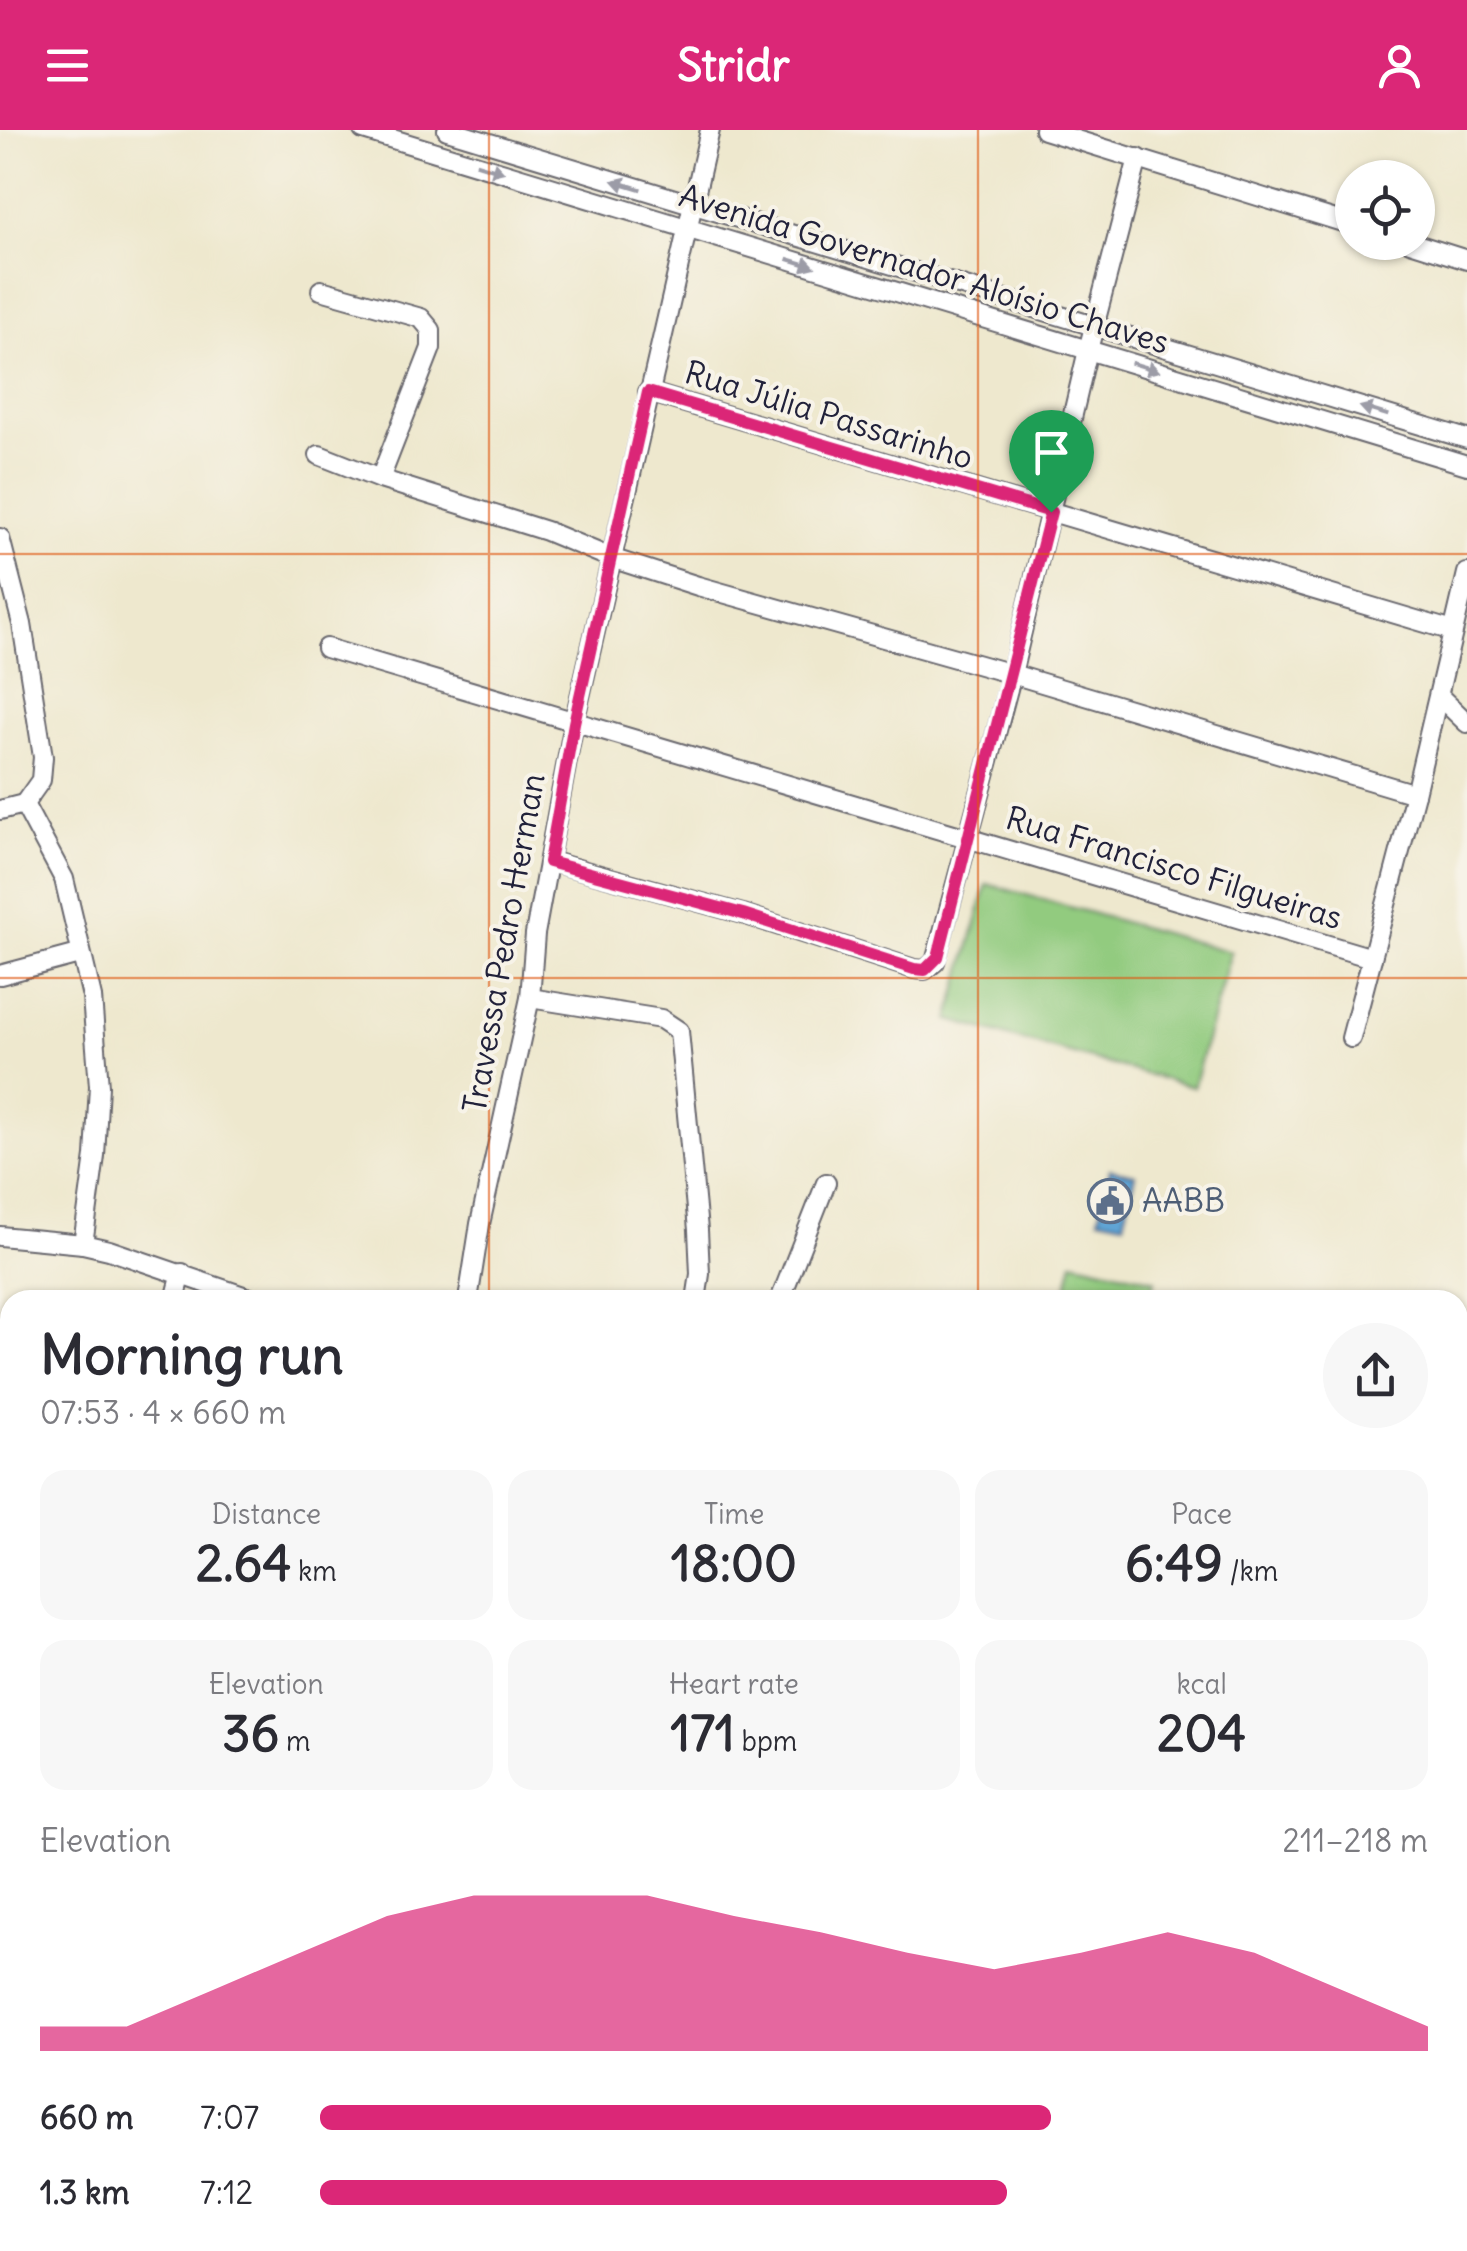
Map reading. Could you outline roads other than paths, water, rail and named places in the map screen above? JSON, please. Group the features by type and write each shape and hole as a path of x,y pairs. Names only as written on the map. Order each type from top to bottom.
{"street":[{"name":"Avenida Governador Aloísio Chaves","path":"363,130 1467,465"},
{"name":"Avenida Governador Aloísio Chaves","path":"447,130 1467,439"},
{"name":"Travessa Pedro Herman","path":"470,1290 480,1224 530,998 535,934 574,723 710,130"},
{"path":"1044,130 1335,220"},
{"path":"549,862 724,909 914,969 925,970 938,957 1012,674 1088,350 1138,158"},
{"path":"1435,250 1467,260"},
{"path":"321,290 421,318 430,330 431,348 380,479"},
{"name":"Rua Júlia Passarinho","path":"648,392 1453,631"},
{"path":"319,455 380,479 546,531 611,558 1415,794"},
{"path":"0,538 22,624 42,757 41,780 24,804 0,810"},
{"path":"1351,1038 1415,794 1467,573"},
{"path":"0,629 22,624"},
{"name":"Rua Francisco Filgueiras","path":"326,648 1372,958"},
{"path":"1438,696 1467,723"},
{"path":"24,804 64,879 92,997 99,1086 95,1156 83,1244"},
{"path":"0,975 79,954"},
{"path":"530,998 661,1019 679,1032 698,1230 698,1290"},
{"path":"784,1290 826,1183"},
{"path":"0,1236 83,1244 227,1290"},
{"path":"177,1290 182,1274"}],"water":[{"path":"1110,1169 1135,1174 1124,1223 1099,1218"}],"place":[{"name":"AABB","path":"1110,1201"}]}
